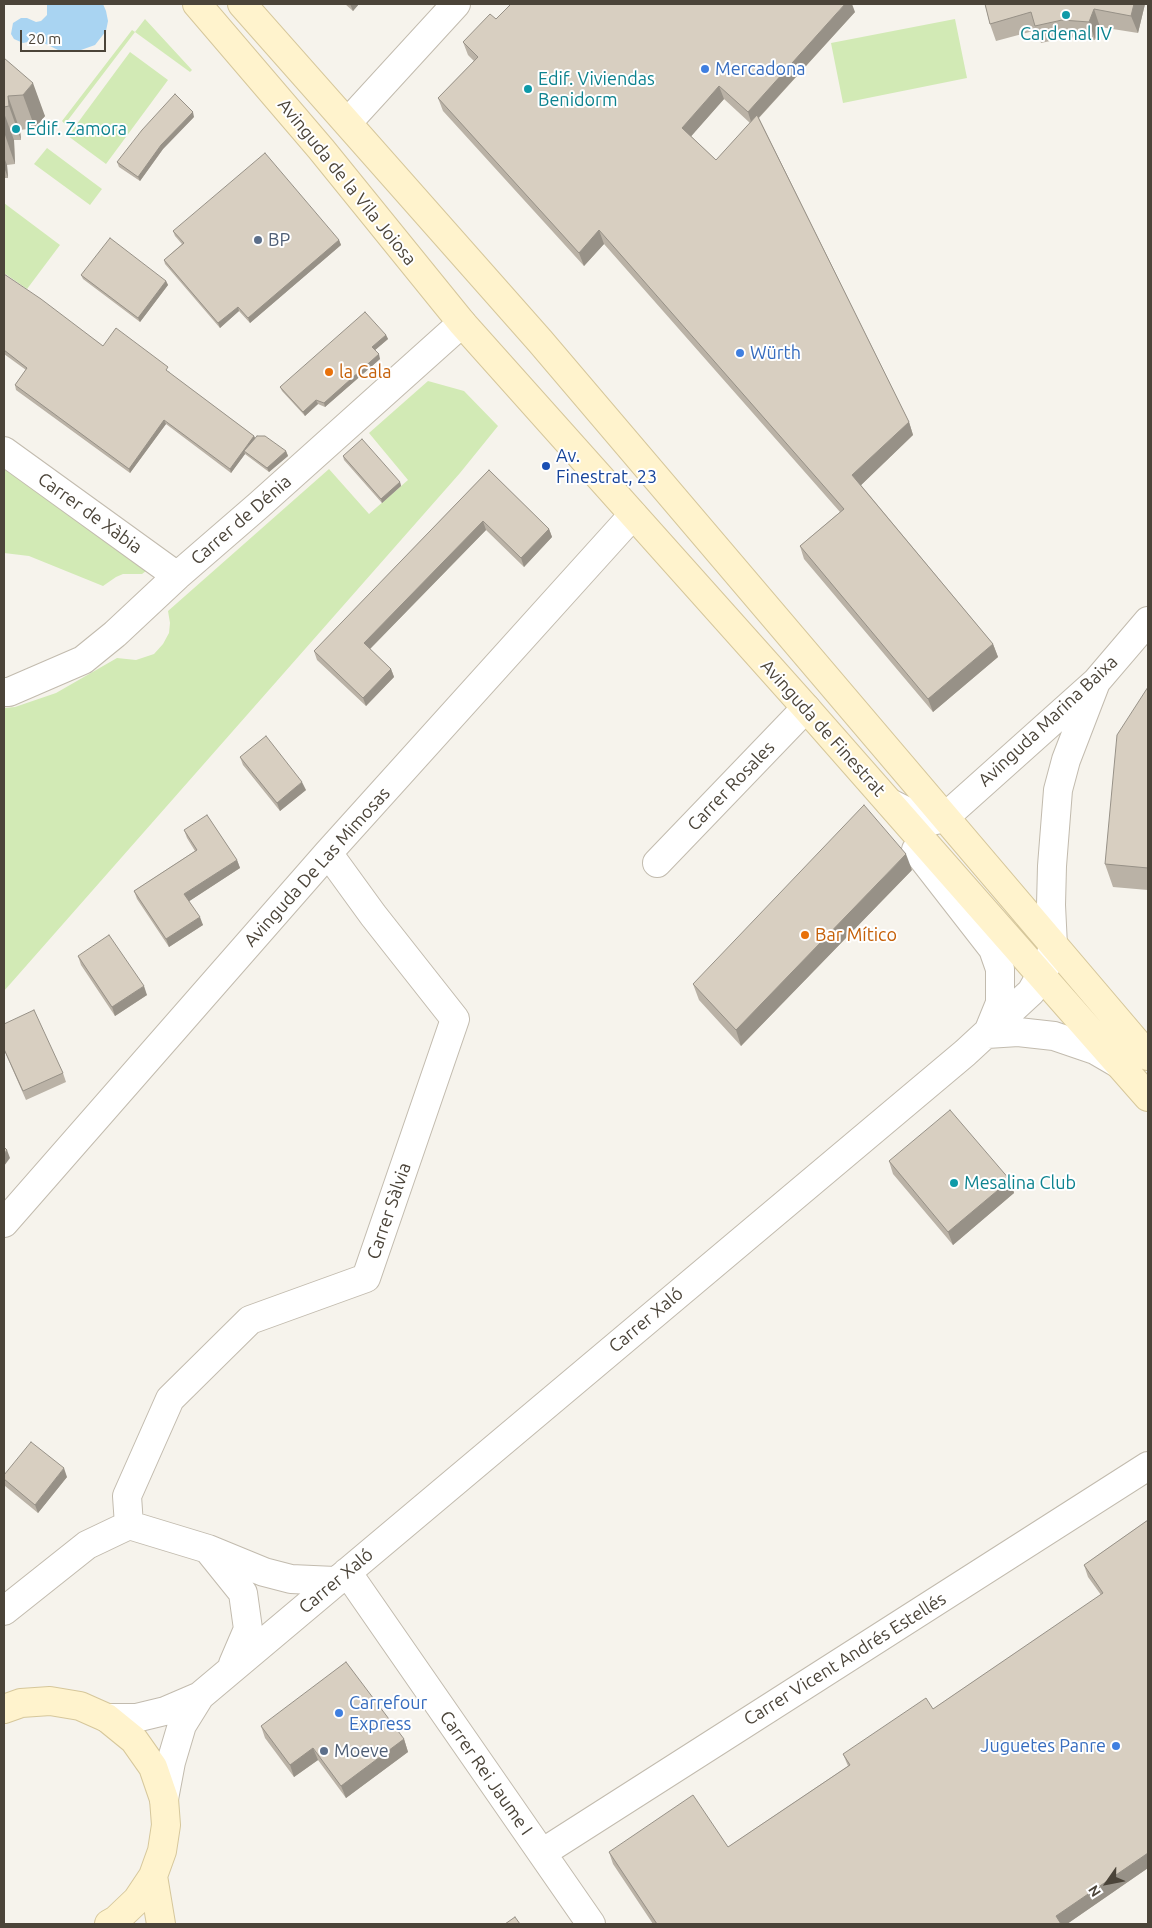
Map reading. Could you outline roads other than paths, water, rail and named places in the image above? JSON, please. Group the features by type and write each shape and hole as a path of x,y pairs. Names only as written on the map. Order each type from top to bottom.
{"main road":[{"name":"Avinguda de la Vila Joiosa","path":"197,4 300,124 495,361"},
{"name":"Avinguda de la Vila Joiosa","path":"242,4 342,128 535,336"},
{"name":"Avinguda de la Vila Joiosa","path":"300,124 316,134 328,136 342,128"},
{"name":"Avinguda de la Vila Joiosa","path":"342,128 337,152 346,180"},
{"name":"Avinguda de Finestrat","path":"535,336 1148,1056"},
{"name":"Avinguda de Finestrat","path":"495,361 806,708 1148,1097"},
{"path":"4,1708 21,1703 50,1701 80,1706 107,1718 134,1740 153,1767 164,1799 166,1825 162,1851 153,1876 137,1900 116,1920 109,1924"},
{"path":"153,1876 161,1924"}],"street":[{"path":"342,128 456,4"},
{"name":"Carrer de Dénia","path":"4,692 10,692 83,660 115,634 177,576 246,517 462,323"},
{"name":"Carrer de Xàbia","path":"4,451 177,576"},
{"name":"Avinguda De Las Mimosas","path":"4,1223 328,853 634,515"},
{"name":"Avinguda Marina Baixa","path":"944,818 1096,682 1148,621"},
{"path":"1054,946 1051,904 1058,790 1066,760 1096,682"},
{"name":"Carrer Rosales","path":"657,863 806,708"},
{"path":"890,803 897,822 907,837 993,949 1000,969 1000,1003"},
{"name":"Avinguda de Finestrat","path":"890,803 928,822 944,818"},
{"path":"944,818 940,829 952,874"},
{"name":"Carrer Sàlvia","path":"129,1524 127,1496 170,1399 250,1320 366,1278 456,1019 373,915 328,853"},
{"name":"Carrer Xaló","path":"107,1718 136,1718 150,1715 165,1711 200,1696 987,1034 1031,992 1042,975 1054,946"},
{"path":"1084,981 1042,975 1025,977 1013,982 1000,1003 987,1034 1018,1032 1054,1036 1095,1050 1119,1064"},
{"name":"Carrer Vicent Andrés Estellés","path":"542,1853 1148,1466"},
{"path":"4,1611 87,1545 129,1524 208,1549 264,1572 291,1579 341,1577"},
{"path":"208,1549 244,1593 248,1629 231,1670"},
{"name":"Carrer Rei Jaume I","path":"341,1577 542,1853 591,1924"},
{"name":"Carrer Xaló","path":"164,1799 171,1762 182,1725 200,1696"}],"water":[{"path":"47,4 103,4 108,21 106,31 95,45 81,50 58,50 44,43 33,41 23,43 14,39 11,34 13,23 21,18 27,18 36,22 41,21 47,15"}],"place":[{"name":"Cardenal IV","path":"1066,15"},
{"name":"Mercadona","path":"705,69"},
{"name":"Edif. Viviendas Benidorm","path":"528,89"},
{"name":"Edif. Zamora","path":"16,129"},
{"name":"BP","path":"258,240"},
{"name":"Würth","path":"740,353"},
{"name":"la Cala","path":"329,372"},
{"name":"Av. Finestrat, 23","path":"546,466"},
{"name":"Bar Mítico","path":"805,935"},
{"name":"Mesalina Club","path":"954,1183"},
{"name":"Carrefour Express","path":"339,1713"},
{"name":"Juguetes Panre","path":"1116,1746"},
{"name":"Moeve","path":"324,1751"}]}
